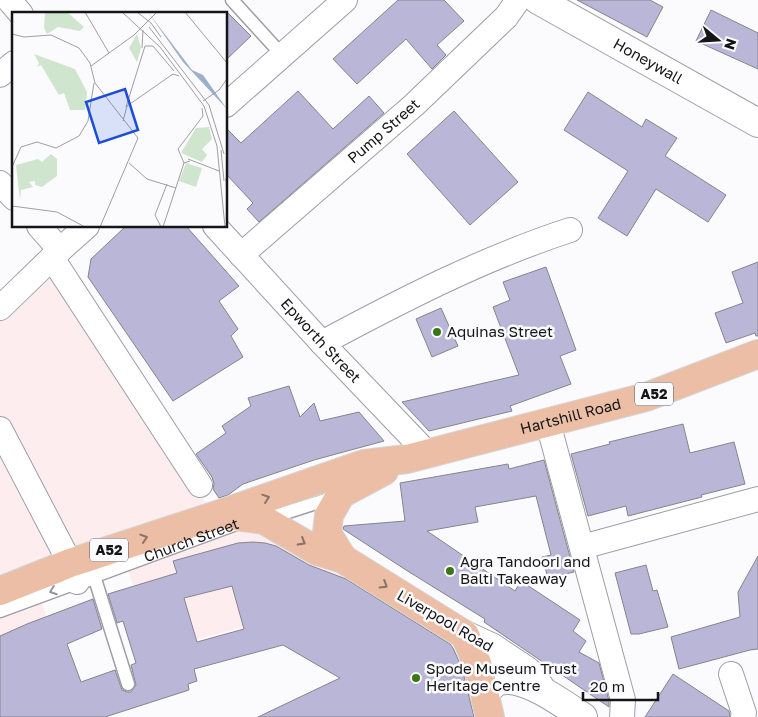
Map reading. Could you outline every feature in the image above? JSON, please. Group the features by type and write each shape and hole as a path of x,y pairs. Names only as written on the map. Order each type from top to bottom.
{"main road":[{"name":"Hartshill Road","path":"220,514 364,464 418,457 646,397 758,354"},
{"name":"Hartshill Road","path":"341,494 418,457"},
{"name":"Liverpool Road","path":"341,494 329,515 327,533 342,558"},
{"name":"Church Street","path":"0,591 74,573 220,514 264,520"},
{"name":"Liverpool Road","path":"264,520 317,551 342,558 465,636"},
{"path":"465,636 478,663 487,705"}],"street":[{"path":"9,0 19,12"},
{"path":"228,103 345,0"},
{"name":"Honeywall","path":"536,1 758,123"},
{"name":"Pump Street","path":"241,255 414,105 506,17 536,1"},
{"path":"0,75 12,64"},
{"path":"0,183 12,196"},
{"path":"40,228 200,485"},
{"path":"0,308 85,228"},
{"name":"Epworth Street","path":"217,228 322,343 418,457"},
{"path":"322,343 457,274 570,230"},
{"path":"548,423 623,700 622,717"},
{"path":"0,429 74,573"},
{"path":"582,547 758,500"},
{"name":"Liverpool Road","path":"465,636 492,647 527,671 542,690"},
{"path":"731,674 744,713 743,717"},
{"name":"Liverpool Road","path":"487,705 497,682 511,680 542,690 583,717"}],"lane":[{"path":"232,0 283,56"},
{"path":"264,520 341,494"},
{"name":"Church Street","path":"0,611 74,573 244,521 264,520"},
{"path":"74,573 95,579 128,684"}],"shaded area":[{"path":"48,266 204,501 235,533 248,530 279,534 422,623 409,640 272,619 155,651 129,573 122,565 38,594 67,669 0,706 0,311"}],"building":[{"path":"398,0 444,0 464,21 437,45 446,55 432,69 406,39 357,84 333,59"},
{"path":"577,0 650,0 663,7 647,37"},
{"path":"711,10 758,33 758,69 696,41"},
{"path":"228,13 251,36 228,58"},
{"path":"298,91 333,129 369,96 384,113 259,222 247,209 253,203 228,176 228,130 241,143"},
{"path":"588,92 642,127 646,119 677,138 665,156 726,195 708,222 656,189 627,236 598,218 628,171 564,130"},
{"path":"454,111 518,182 470,225 407,154"},
{"path":"124,228 188,228 239,286 219,301 238,329 231,336 243,357 173,401 88,277 91,259"},
{"path":"758,262 758,336 755,333 726,343 715,313 743,303 732,272"},
{"path":"546,267 576,350 560,356 571,384 510,406 512,411 429,431 402,402 519,375 493,307 510,300 503,282"},
{"name":"Aquinas Street","path":"441,308 458,346 432,357 416,319"},
{"path":"289,386 300,417 314,403 320,421 359,412 384,441 314,460 243,484 228,495 219,498 213,489 212,477 196,454 226,433 222,426 251,406 248,398"},
{"path":"683,424 690,453 734,442 745,484 628,516 626,506 588,516 571,454 610,444 609,442"},
{"path":"544,460 574,572 548,578 542,557 551,555 536,496 475,507 478,522 427,531 515,591 521,581 580,620 573,631 586,641 579,652 599,663 609,707 484,622 485,619 343,529 344,526 405,521 400,483 508,464 509,469"},
{"path":"253,542 276,546 309,565 346,579 450,644 462,668 474,717 258,717 340,678 283,645 194,669 197,681 188,684 189,690 105,717 0,717 0,636 93,599 102,629 67,644 81,682 115,670 122,690 131,692 136,685 131,665 136,663 123,621 117,623 108,594 177,573 173,561 238,543","holes":["232,586 244,629 197,642 184,598"]},
{"path":"758,556 758,649 679,669 671,637 740,617 738,592"},
{"path":"646,565 653,591 657,590 668,627 631,634 615,573"},
{"path":"673,674 729,711 730,717 645,717"}],"place":[{"name":"Aquinas Street","path":"437,332"},
{"name":"Agra Tandoori and Balti Takeaway","path":"450,571"},
{"name":"Spode Museum Trust Heritage Centre","path":"416,678"}]}
